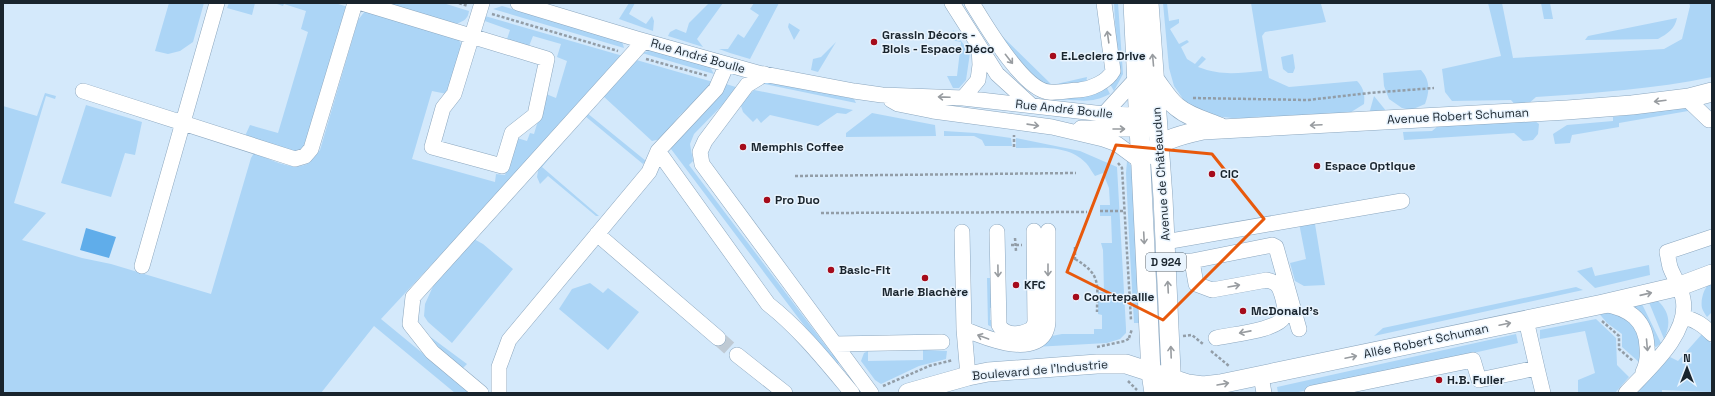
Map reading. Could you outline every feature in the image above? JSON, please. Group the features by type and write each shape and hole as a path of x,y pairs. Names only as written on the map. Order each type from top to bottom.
{"main road":[{"name":"Avenue de Châteaudun","path":"1133,3 1150,373 1154,393"},
{"name":"Avenue de Châteaudun","path":"1149,3 1165,242 1172,386"},
{"path":"1155,80 1172,102 1180,109 1194,117 1226,130"},
{"name":"Avenue Robert Schuman","path":"1138,122 1177,136 1203,130 1226,130 1632,105 1686,98 1712,92"},
{"name":"Avenue Robert Schuman","path":"1140,161 1158,130 1175,120 1203,130"},
{"name":"Allée Robert Schuman","path":"1172,386 1188,384 1202,390 1262,384 1526,320 1601,311 1680,286 1712,274"},
{"name":"Boulevard de l'Industrie","path":"908,393 968,376 988,372 1113,364 1126,364 1150,373 1172,386"}],"street":[{"path":"142,266 217,3"},
{"path":"83,91 295,159 305,156 311,148 356,3"},
{"path":"362,3 472,36 548,59 535,115 512,133 502,166 432,147 443,108 454,94 472,36 482,3"},
{"name":"Rue André Boulle","path":"518,3 644,41 765,74 882,95 963,98 986,102 1104,114 1138,122"},
{"path":"952,3 997,74 1032,106"},
{"path":"972,3 996,42 1014,65 1040,89 1048,92 1087,89 1097,85 1113,71 1104,3"},
{"path":"481,393 432,352 410,324 413,297 644,41"},
{"path":"978,46 980,65 978,80 986,102 995,120"},
{"path":"499,393 499,367 509,340 650,172 658,151 716,89 728,64"},
{"path":"765,74 747,85 705,142 700,152 700,158 702,164 870,393"},
{"path":"986,102 997,74"},
{"path":"1104,114 1136,79"},
{"path":"963,98 978,80"},
{"name":"Rue André Boulle","path":"882,95 898,104 933,111 1052,127 1103,139 1117,144 1140,161"},
{"path":"1686,98 1711,119"},
{"name":"Rue André Boulle","path":"933,111 986,102"},
{"path":"1052,127 1138,122"},
{"path":"658,151 768,304 782,315 852,393"},
{"path":"1165,242 1402,201"},
{"path":"962,232 964,329 968,376"},
{"path":"997,232 998,325 1001,329 1008,333 1026,333 1033,328 1035,322 1037,236"},
{"path":"597,234 718,338"},
{"path":"964,329 1000,343 1016,344 1030,343 1041,338 1046,332 1048,321 1037,236"},
{"path":"1626,393 1638,372 1675,337 1683,317 1683,300 1680,286 1671,268 1667,252 1712,237"},
{"path":"1166,262 1192,261 1272,245 1276,247 1299,329"},
{"path":"1192,261 1196,284 1212,290 1267,280 1275,282 1280,287 1285,312 1284,318 1274,326 1216,338"},
{"path":"1601,311 1617,306 1629,312 1639,322 1644,330 1647,340 1648,354 1645,367 1638,372"},
{"path":"1683,317 1695,320 1703,325 1712,334"},
{"path":"1526,320 1543,393"},
{"path":"835,344 942,342"},
{"path":"737,355 785,393"},
{"path":"1312,393 1473,360 1479,380 1537,368"}],"path":[{"path":"1186,98 1308,100 1434,88"},
{"path":"1014,134 1014,147"},
{"path":"1116,161 1122,168 1132,332 1130,338 1125,341"},
{"path":"795,176 1076,173"},
{"path":"1100,211 1125,211"},
{"path":"821,213 1087,212"},
{"path":"1009,245 1015,245 1037,236"},
{"path":"1015,238 1016,251"},
{"path":"1075,247 1075,261 1086,266 1094,273 1097,283 1097,312"},
{"path":"1601,311 1619,336 1619,349 1638,372"},
{"path":"884,385 928,366 956,359"},
{"path":"1127,378 1129,382 1141,393"}],"highlighted area":[{"path":"1116,145 1212,154 1264,219 1163,320 1067,272"}],"shaded area":[{"path":"3,3 1712,3 1712,393 3,393"},
{"path":"169,3 204,3 193,42 180,51 168,54 155,51"},
{"path":"229,3 255,3 252,15 227,8"},
{"path":"274,3 335,3 348,7 305,147 294,152 245,136 250,125 278,133 308,32 301,29 306,11 284,4 283,6"},
{"path":"384,3 443,3 469,11 468,16 465,19 456,24"},
{"path":"629,3 635,3 629,14 646,24 652,16 654,21 653,31 619,19"},
{"path":"709,3 723,3 697,39 703,47 668,36 670,32 676,29 686,33 689,23"},
{"path":"754,3 779,3 750,59 719,49 728,49 738,34 744,38 759,15 750,9"},
{"path":"965,3 1004,60 1017,75 1040,92 1051,95 1087,94 1105,84 1110,94 1095,100 1081,101 1050,99 1035,92 1023,83 1000,58 980,29"},
{"path":"1114,3 1118,3 1123,74 1114,91 1107,79 1118,77"},
{"path":"1163,3 1167,3 1169,21 1179,19 1179,23 1170,29 1179,44 1187,40 1189,42 1181,47 1187,59 1195,64 1202,56 1206,59 1198,67 1215,72 1230,73 1262,71 1251,3 1326,3 1321,4 1326,22 1265,32 1262,36 1269,78 1289,87 1357,81 1364,92 1364,104 1348,114 1255,117 1241,119 1214,116 1195,111 1183,99 1174,86 1169,68"},
{"path":"1488,3 1502,3 1513,58 1664,49 1682,39 1690,6 1689,3 1712,3 1712,77 1646,88 1536,97 1527,105 1516,106 1511,100 1452,101 1445,92 1442,69 1501,56"},
{"path":"1541,3 1550,3 1553,19 1544,19"},
{"path":"502,6 622,41 624,48 493,9"},
{"path":"365,11 459,40 462,46 447,94 432,91 412,159 495,182 496,174 505,175 517,138 527,141 530,133 534,134 546,94 556,98 567,61 557,57 561,44 533,36 529,46 507,39 510,30 482,20 485,16 623,56 618,64 381,319 471,393 455,393 374,326 321,393 3,393 3,106 37,116 45,93 56,96 55,99 46,96 14,203 46,213 22,240 82,258 111,264 211,294 251,158 254,153 287,165 301,166 309,163 320,150 358,20"},
{"path":"1677,18 1672,28 1658,39 1585,40 1588,36"},
{"path":"789,23 800,30 794,40 788,27"},
{"path":"953,30 970,53 966,80 959,88 953,88 947,76 957,76 961,42 951,40"},
{"path":"1001,35 1052,85 1087,77 1086,83 1048,87 1027,72 1001,41"},
{"path":"836,42 818,72 811,70 813,59 821,57"},
{"path":"657,51 710,67 714,74 642,53"},
{"path":"1293,54 1295,68 1293,73 1288,73 1283,69 1281,57"},
{"path":"633,59 713,82 711,87 680,115 661,139 652,141 602,95 587,113 646,161 643,164 585,116 542,167 599,216 596,216 548,176 540,184 537,177 539,165"},
{"path":"1421,70 1428,82 1428,95 1425,104 1411,110 1402,108 1389,99 1384,86 1383,73"},
{"path":"770,81 854,99 856,103 760,83"},
{"path":"726,84 739,88 694,134 690,144 693,161 689,165 832,354 836,351 842,358 838,364 849,378 853,375 862,393 858,393 812,336 668,145"},
{"path":"754,90 853,110 846,114 837,113 818,126 770,115 761,123 757,118 753,122 743,112 741,106 744,100"},
{"path":"1374,96 1387,112 1369,114"},
{"path":"86,105 142,122 135,155 125,153 111,197 61,183"},
{"path":"1688,106 1688,111 1619,123 1619,127 1572,135 1570,143 1555,144 1553,134 1567,125 1613,121 1613,117"},
{"path":"872,113 935,125 936,136 846,137 846,133"},
{"path":"1535,121 1539,124 1538,134 1533,140 1523,141 1514,133 1404,140 1403,132 1432,131 1438,126"},
{"path":"944,131 976,133 1011,138 1012,146 985,146 982,140 974,136 944,136"},
{"path":"1016,138 1080,151 1117,167 1126,328 1126,333 1120,339 1107,343 995,349 998,346 1062,334 1094,334 1094,329 1102,329 1102,315 1098,314 1098,292 1104,292 1103,250 1101,243 1112,243 1111,216 1100,216 1100,205 1110,205 1109,188 1103,173 1095,176 1087,164 1079,157 1062,150 1053,148 1016,148"},
{"path":"1127,161 1132,167 1139,323 1134,323 1126,173"},
{"path":"1299,223 1315,224 1325,285 1304,286 1295,281 1290,263 1306,259"},
{"path":"472,238 483,244 513,269 452,343 428,322 424,316 425,304 440,271"},
{"path":"1649,265 1650,275 1595,288 1577,271 1592,267 1595,276"},
{"path":"987,278 995,278 995,307 990,308 990,320 995,320 997,330 988,325"},
{"path":"1712,281 1712,312 1707,317 1702,308 1702,297 1705,289"},
{"path":"590,283 603,293 608,288 639,312 608,350 559,309 572,289"},
{"path":"1576,287 1583,290 1374,336 1383,328"},
{"path":"1648,300 1658,301 1667,314 1668,329 1664,339"},
{"path":"1641,302 1661,343 1656,347 1653,347 1631,307"},
{"path":"1597,311 1617,313 1635,322 1641,348 1640,363 1622,347 1622,334 1607,323"},
{"path":"1596,319 1616,338 1617,365 1629,377 1615,393 1578,393 1578,380 1595,373 1585,331 1540,339 1540,330"},
{"path":"421,330 467,364 459,372"},
{"path":"1516,334 1518,343 1294,393 1278,393 1277,387"},
{"path":"1702,334 1712,344 1712,391 1662,390 1662,393 1638,393 1648,379 1670,357 1678,361"},
{"path":"923,350 947,351 946,359 919,366 881,384 875,380 861,361 864,353 868,351 868,361 923,360"}],"water":[{"path":"86,228 116,237 109,258 80,250"}],"tunnel":[{"path":"718,338 737,355"}],"place":[{"name":"Grassin Décors - Blois - Espace Déco","path":"874,42"},
{"name":"E.Leclerc Drive","path":"1053,56"},
{"name":"Memphis Coffee","path":"743,147"},
{"name":"Espace Optique","path":"1317,166"},
{"name":"CIC","path":"1212,174"},
{"name":"Pro Duo","path":"767,200"},
{"name":"Basic-Fit","path":"831,270"},
{"name":"Marie Blachère","path":"925,278"},
{"name":"KFC","path":"1016,285"},
{"name":"Courtepaille","path":"1076,297"},
{"name":"McDonald's","path":"1243,311"},
{"name":"H.B. Fuller","path":"1439,380"}]}
